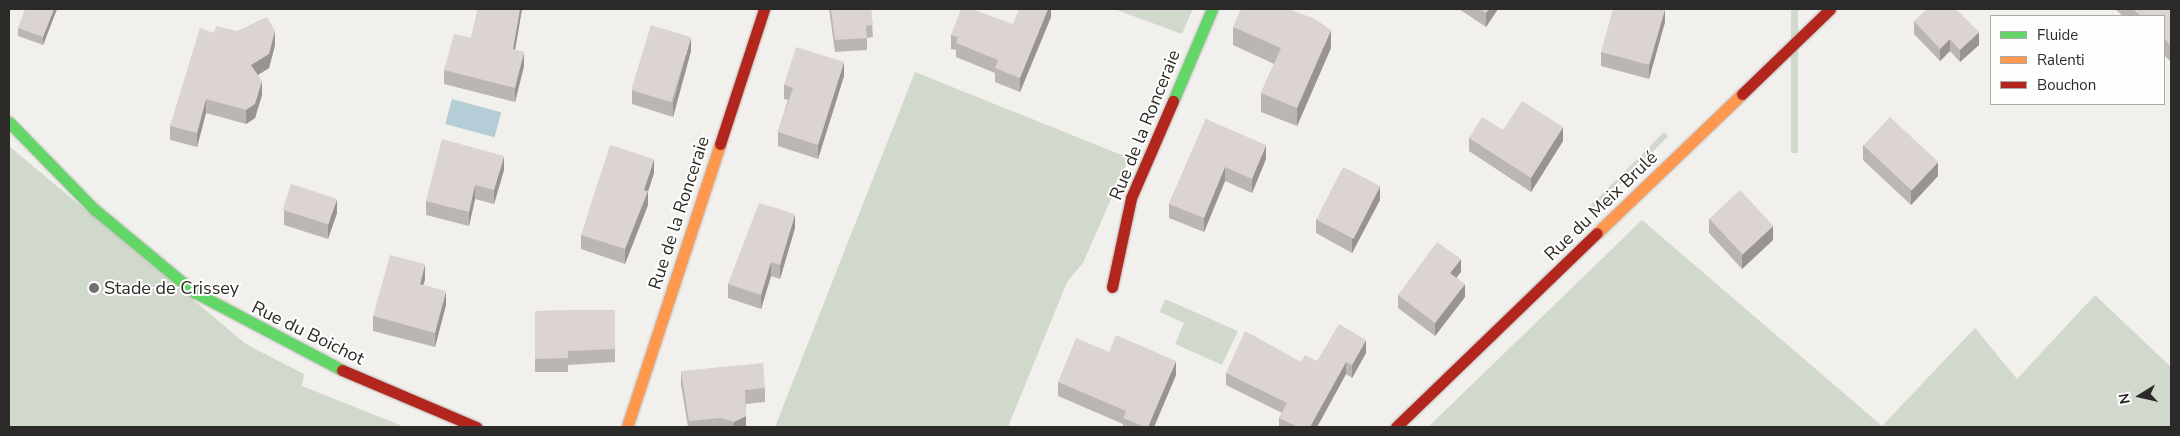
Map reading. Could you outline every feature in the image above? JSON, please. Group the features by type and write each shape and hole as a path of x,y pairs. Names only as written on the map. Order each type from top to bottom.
{"street":[{"name":"Rue de la Ronceraie","path":"627,427 764,9"},
{"name":"Rue de la Ronceraie","path":"1112,287 1131,198 1212,9"},
{"name":"Rue du Meix Brulé","path":"1396,427 1830,9"},
{"name":"Rue du Boichot","path":"9,122 94,209 194,292 332,366 476,427"}],"green space":[{"path":"1114,9 1193,9 1182,34"},
{"path":"1791,9 1798,9 1798,153 1791,153"},
{"path":"915,72 1129,158 1083,263 1067,282 1008,427 775,427"},
{"path":"1664,132 1668,136 1594,210 1590,206"},
{"name":"Stade de Crissey","path":"9,146 246,344 304,374 302,386 405,427 9,427"},
{"path":"1642,220 1882,426 1975,328 2017,379 2095,295 2171,367 2171,427 1428,427"},
{"path":"1165,299 1238,331 1222,365 1175,344 1184,323 1160,312"}],"water":[{"path":"452,99 501,112 495,137 445,124"}],"building":[{"path":"25,9 54,9 43,37 18,28"},
{"path":"478,9 520,9 513,49 524,52 515,88 444,70 454,34 471,38"},
{"path":"831,9 871,9 873,25 866,26 867,38 835,40"},
{"path":"961,9 971,9 1013,24 1019,9 1048,9 1020,78 995,68 998,60 956,43 958,37 951,35"},
{"path":"1241,9 1289,9 1315,19 1331,30 1297,108 1261,93 1281,48 1233,27"},
{"path":"1480,9 1489,9 1486,13"},
{"path":"1613,9 1665,9 1649,65 1601,52"},
{"path":"1927,9 1956,9 1979,32 1960,50 1950,39 1940,49 1914,21"},
{"path":"2133,9 2171,9 2171,46 2165,39 2165,15 2140,15"},
{"path":"267,17 275,31 269,54 251,65 262,81 255,104 246,110 206,99 197,133 170,126 200,28 214,33 216,26 237,31"},
{"path":"651,25 691,37 671,102 631,90"},
{"path":"796,47 844,62 818,145 778,132 793,88 784,85"},
{"path":"1522,101 1563,127 1531,178 1469,138 1482,117 1503,130"},
{"path":"1890,117 1938,162 1912,191 1863,146"},
{"path":"1206,119 1266,145 1252,179 1225,167 1204,218 1169,204"},
{"path":"442,139 504,156 494,190 475,185 469,212 426,201"},
{"path":"610,145 654,159 644,190 648,191 625,249 581,235"},
{"path":"1343,167 1380,186 1354,239 1316,220"},
{"path":"291,184 337,199 328,225 283,210"},
{"path":"1740,190 1773,226 1743,254 1709,219"},
{"path":"759,203 795,214 780,265 771,262 761,295 728,284"},
{"path":"1437,242 1461,259 1450,273 1465,284 1435,323 1398,295"},
{"path":"390,255 425,264 420,284 446,291 435,333 373,316"},
{"path":"615,310 615,349 568,351 568,358 535,359 535,311"},
{"path":"1339,324 1366,340 1352,365 1346,362 1310,427 1298,427 1279,418 1287,403 1226,373 1245,331 1301,362 1305,355 1317,361"},
{"path":"1116,335 1176,361 1148,427 1123,418 1126,411 1058,382 1076,338 1109,352"},
{"path":"763,363 765,388 745,390 746,416 734,422 721,418 689,421 681,371"}],"traffic: fast":[{"path":"1173,101 1212,9"},
{"path":"9,122 94,209 194,292 342,370"}],"traffic: slow":[{"path":"1597,233 1742,94"},
{"path":"627,427 720,144"}],"traffic: jam":[{"path":"720,144 764,9"},
{"path":"1742,94 1830,9"},
{"path":"1112,287 1131,198 1173,101"},
{"path":"1396,427 1597,233"},
{"path":"342,370 476,427"}],"place":[{"name":"Stade de Crissey","path":"94,288"}]}
